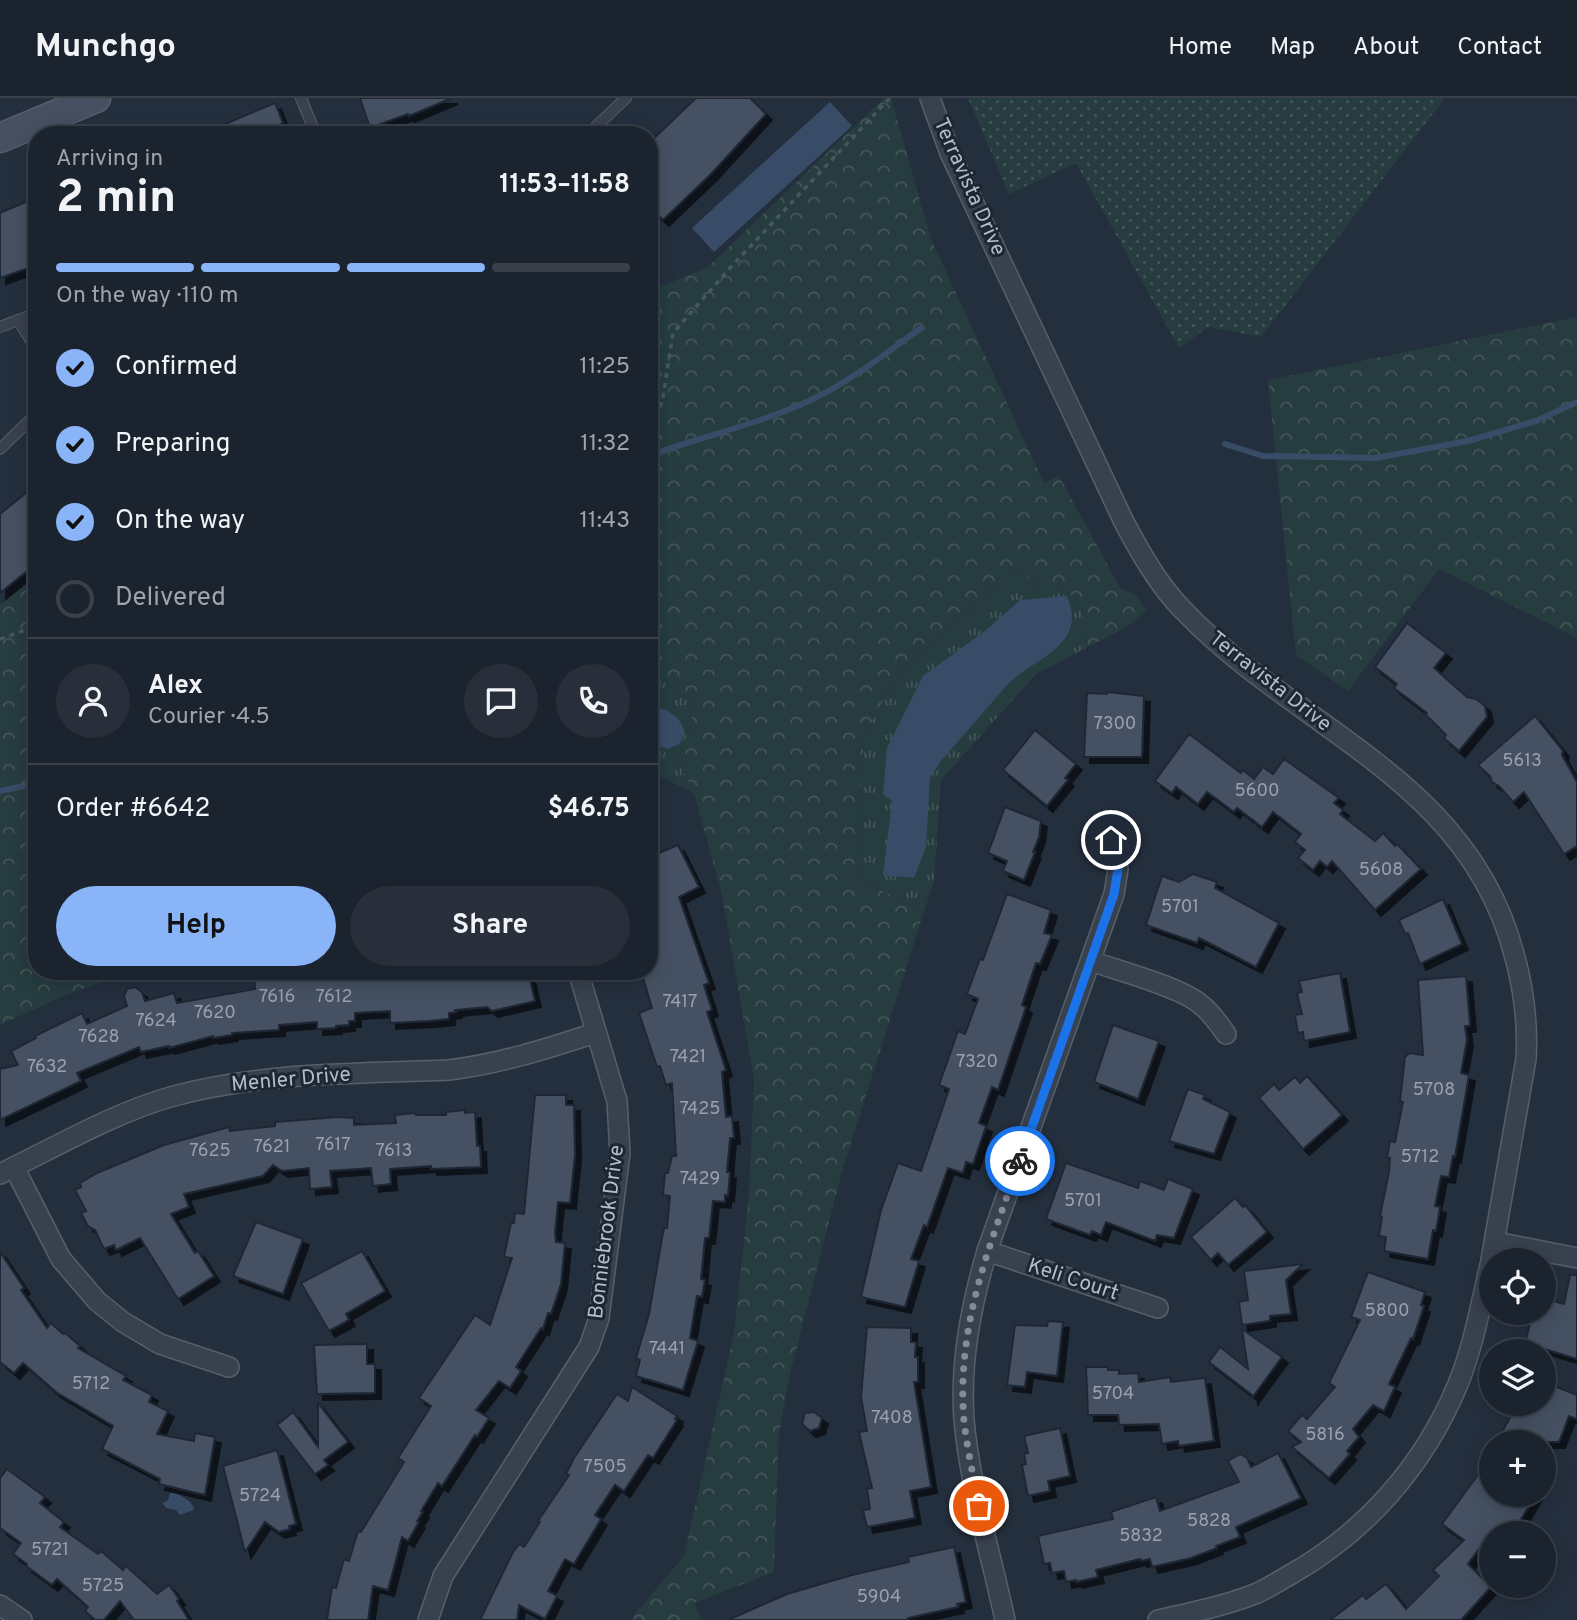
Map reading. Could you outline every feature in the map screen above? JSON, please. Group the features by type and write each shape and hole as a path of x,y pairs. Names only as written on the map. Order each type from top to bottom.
{"street":[{"path":"29,126 96,98"},
{"name":"Terravista Drive","path":"930,98 950,153 1124,522 1154,573 1181,608 1229,653 1417,795 1447,826 1492,893 1508,931 1515,957 1528,1031 1526,1059 1494,1248"},
{"path":"0,138 28,126"},
{"path":"1005,1620 979,1506 964,1420 963,1375 968,1330 974,1294 987,1251 1114,894 1118,869 1111,840"},
{"path":"1091,961 1184,994 1199,1002 1226,1034"},
{"name":"Bonniebrook Drive","path":"428,1620 443,1576 589,1348 599,1318 620,1153 617,1101 580,980"},
{"name":"Menler Drive","path":"7,1171 136,1108 174,1096 268,1079 477,1067 506,1061 595,1033"},
{"path":"7,1171 61,1259 97,1301 123,1322 160,1345 229,1367"},
{"name":"Keli Court","path":"987,1251 1158,1308"},
{"path":"1556,1257 1577,1258"},
{"name":"Terravista Drive","path":"1158,1620 1212,1608 1256,1593 1311,1563 1348,1536 1380,1506 1409,1471 1434,1433 1458,1384 1479,1313"},
{"path":"0,1605 22,1620"}],"lane":[{"path":"301,98 312,126"},
{"path":"596,126 626,98"},
{"path":"0,327 28,316"},
{"path":"18,320 28,336"},
{"path":"0,449 28,422"}],"path":[{"path":"658,405 662,403 673,333 730,268 890,98"},
{"path":"0,639 28,629"}],"green space":[{"path":"884,98 891,98 931,239 1044,483 1059,476 1120,588 1135,594 1147,611 1125,628 1086,648 1083,615 1076,599 1063,591 1051,592 1043,589 1017,567 899,671 864,737 856,878 924,911 841,1175 790,1374 779,1432 774,1572 694,1603 701,1620 633,1620 635,1614 684,1556 734,1333 749,1194 754,1079 722,895 694,793 676,756 690,725 692,709 681,691 658,679 658,287 707,268"},
{"path":"968,98 1445,98 1261,337 1208,327 1179,348 1076,163 1009,194"},
{"path":"1577,317 1577,638 1439,569 1348,691 1296,655 1268,380"},
{"path":"1017,567 1039,587 1073,596 1084,616 1086,648 1036,674 941,780 934,882 924,911 856,878 864,737 899,671"},
{"path":"28,582 28,980 107,980 61,997 0,1025 0,605"},
{"path":"658,679 684,694 692,709 691,725 676,756 694,793 658,775"}],"water":[{"path":"830,102 852,126 714,252 692,228"},
{"path":"1067,596 1072,613 1071,627 1065,638 1045,657 1008,684 940,762 930,778 926,847 914,878 883,875 892,801 883,794 887,748 923,676 985,631 1020,600"},
{"path":"658,708 676,717 685,734 679,744 668,749 658,746"},
{"path":"170,1493 185,1498 194,1510 180,1515 176,1510 166,1508 163,1503 168,1500"}],"building":[{"path":"360,98 452,98 409,116 408,114 369,126"},
{"path":"696,98 750,98 766,114 711,174 663,220 658,215 658,134"},
{"path":"275,103 283,123 282,126 220,126"},
{"path":"28,201 28,268 0,278 0,213"},
{"path":"28,491 28,570 0,593 0,514"},
{"path":"1407,623 1446,653 1434,668 1467,697 1476,699 1485,706 1487,717 1459,751 1444,738 1446,735 1427,713 1394,688 1397,684 1375,667"},
{"path":"1087,693 1144,696 1142,757 1084,757"},
{"path":"1535,716 1563,751 1562,755 1577,782 1577,846 1564,854 1524,792 1513,802 1478,765"},
{"path":"1035,730 1076,764 1065,778 1068,780 1047,806 1003,770"},
{"path":"1189,734 1241,773 1243,770 1254,779 1263,767 1273,774 1284,759 1339,798 1334,803 1343,810 1340,814 1375,841 1383,833 1421,869 1375,910 1332,861 1327,867 1320,861 1313,870 1298,858 1305,850 1295,842 1301,834 1273,812 1262,827 1237,808 1234,812 1207,792 1198,804 1176,787 1172,793 1155,781"},
{"path":"1005,807 1041,821 1035,852 1024,880 1003,871 1007,861 988,853"},
{"path":"678,845 699,887 679,897 709,983 704,985 712,1010 707,1012 726,1070 722,1072 726,1117 732,1116 734,1138 730,1138 728,1196 725,1195 725,1202 713,1201 709,1238 705,1238 701,1279 705,1280 702,1297 697,1296 690,1338 698,1341 683,1390 636,1376 640,1360 636,1358 649,1314 664,1228 667,1228 670,1196 663,1195 665,1173 668,1173 672,1156 676,1156 672,1083 666,1085 660,1066 657,1067 639,1013 652,1008 644,980 658,980 658,853"},
{"path":"1193,874 1217,882 1215,888 1279,923 1256,967 1199,938 1197,943 1146,925 1162,876 1179,882"},
{"path":"1007,894 1051,910 1044,933 1052,935 1040,964 1036,963 1022,1005 1026,1007 998,1090 992,1087 979,1123 986,1126 973,1164 966,1162 963,1173 948,1168 927,1227 924,1225 911,1259 919,1261 905,1307 861,1297 881,1210 898,1163 921,1171 949,1089 939,1085 958,1031 965,1034 978,999 967,994 980,959 983,960"},
{"path":"1443,899 1462,944 1420,964 1408,933 1405,934 1399,920"},
{"path":"1340,973 1350,1032 1304,1041 1303,1032 1298,1033 1295,1015 1302,1014 1297,993 1302,992 1299,981"},
{"path":"1466,976 1470,1026 1465,1026 1467,1040 1461,1073 1469,1075 1455,1157 1453,1156 1449,1177 1441,1176 1435,1206 1440,1207 1428,1259 1384,1251 1386,1237 1379,1236 1380,1216 1389,1172 1390,1158 1387,1158 1390,1141 1395,1142 1403,1102 1400,1101 1405,1057 1410,1053 1423,1055 1418,980"},
{"path":"254,980 530,980 535,1001 492,1011 487,1007 455,1010 456,1012 449,1013 449,1019 429,1021 390,1023 390,1011 355,1013 355,1021 336,1028 317,1029 317,1022 279,1025 279,1030 213,1036 169,1048 141,1052 139,1047 77,1073 81,1081 0,1120 0,1069 18,1065 11,1051 36,1038 35,1036 82,1013 87,1024 127,1006 124,996 127,989 135,987 142,992 145,1001 174,993 177,1003 255,989"},
{"path":"1113,1025 1159,1041 1138,1099 1094,1082"},
{"path":"1307,1076 1342,1115 1303,1149 1259,1098 1274,1084 1279,1090 1295,1077 1300,1083"},
{"path":"1188,1089 1205,1095 1203,1099 1230,1112 1214,1154 1169,1141"},
{"path":"535,1095 566,1095 566,1105 574,1105 575,1155 570,1203 558,1202 556,1242 565,1243 561,1284 551,1314 548,1313 543,1329 541,1328 516,1367 521,1371 510,1388 499,1381 476,1410 489,1418 442,1486 438,1483 421,1511 423,1512 417,1521 419,1522 408,1541 402,1537 388,1590 373,1586 368,1620 327,1620 332,1587 336,1588 344,1559 349,1561 358,1531 361,1532 404,1462 398,1458 431,1406 419,1398 475,1315 490,1325 512,1258 504,1257 511,1223 514,1223 515,1213 524,1214"},
{"path":"465,1110 465,1113 475,1112 481,1167 390,1169 391,1184 373,1186 371,1168 330,1171 332,1187 310,1189 309,1168 282,1171 273,1165 263,1176 184,1194 189,1207 171,1214 195,1253 198,1251 214,1276 178,1299 140,1238 116,1250 114,1245 104,1249 95,1230 88,1226 81,1213 86,1211 75,1190 81,1187 80,1183 97,1173 164,1145 229,1127 230,1131 275,1126 275,1122 338,1117 354,1118 354,1125 396,1123 395,1115 446,1115 446,1112"},
{"path":"1066,1163 1138,1188 1140,1181 1164,1190 1168,1179 1193,1189 1174,1238 1157,1235 1155,1241 1106,1222 1101,1235 1092,1231 1090,1235 1046,1219"},
{"path":"1235,1198 1243,1207 1245,1205 1267,1232 1228,1265 1218,1253 1211,1260 1191,1237"},
{"path":"256,1222 303,1239 283,1294 233,1276"},
{"path":"362,1251 385,1291 346,1314 349,1320 329,1331 301,1283"},
{"path":"0,1252 24,1288 21,1290 47,1328 51,1323 80,1346 78,1348 126,1376 123,1380 152,1395 149,1402 168,1411 157,1434 194,1441 195,1433 215,1437 205,1495 159,1484 160,1479 102,1449 113,1426 56,1392 23,1363 14,1373 0,1362"},
{"path":"1303,1264 1286,1280 1291,1314 1270,1316 1270,1321 1242,1325 1239,1302 1248,1300 1244,1271"},
{"path":"1368,1272 1425,1292 1421,1305 1424,1306 1413,1339 1411,1338 1389,1384 1395,1387 1384,1411 1373,1405 1353,1429 1359,1437 1347,1451 1350,1454 1329,1478 1292,1447 1301,1442 1288,1431 1302,1415 1307,1419 1335,1387 1329,1383 1360,1320 1351,1317"},
{"path":"1570,1275 1577,1275 1577,1359 1556,1353 1556,1339 1526,1339 1530,1325 1556,1325 1556,1302 1564,1304"},
{"path":"1048,1321 1063,1322 1057,1376 1027,1372 1025,1387 1007,1385 1015,1325 1047,1326"},
{"path":"867,1327 911,1328 911,1342 916,1342 915,1357 918,1357 918,1382 914,1382 931,1487 910,1491 915,1518 867,1527 863,1510 870,1509 867,1489 872,1488 859,1432 867,1431 861,1397"},
{"path":"1242,1329 1282,1357 1252,1398 1252,1395 1209,1362 1220,1347 1248,1369"},
{"path":"367,1344 367,1364 375,1364 375,1393 317,1394 314,1345"},
{"path":"1086,1367 1108,1367 1108,1370 1119,1370 1119,1374 1138,1373 1139,1382 1170,1377 1171,1382 1205,1378 1214,1441 1179,1446 1178,1441 1162,1444 1159,1424 1119,1425 1118,1415 1088,1415"},
{"path":"632,1387 677,1416 653,1458 648,1455 624,1491 615,1485 595,1515 601,1519 574,1564 565,1559 548,1591 557,1596 545,1619 519,1605 517,1620 480,1620 512,1554 519,1544 524,1547 569,1475 566,1474 574,1458 617,1394 628,1401"},
{"path":"1556,1387 1577,1395 1577,1419 1569,1416 1559,1442 1556,1442 1556,1430 1503,1430 1511,1416 1556,1416"},
{"path":"318,1403 348,1442 324,1460 328,1465 315,1474 277,1425 293,1412 318,1447"},
{"path":"814,1412 822,1418 819,1428 810,1431 802,1424 805,1413"},
{"path":"1060,1428 1070,1476 1048,1481 1050,1491 1028,1496 1022,1465 1026,1464 1024,1454 1028,1453 1024,1436"},
{"path":"277,1450 296,1524 279,1532 265,1522 245,1552 223,1466"},
{"path":"1278,1453 1301,1498 1236,1527 1240,1537 1216,1546 1217,1548 1191,1558 1152,1567 1150,1559 1140,1559 1096,1570 1098,1577 1076,1582 1066,1582 1064,1571 1052,1573 1050,1563 1044,1564 1038,1536 1113,1519 1111,1512 1156,1497 1160,1511 1239,1482 1228,1461 1240,1454 1247,1458 1251,1467"},
{"path":"7,1469 45,1497 40,1503 64,1522 60,1527 98,1554 101,1551 123,1570 126,1566 157,1594 169,1585 189,1620 134,1620 120,1601 104,1620 95,1620 85,1611 88,1607 57,1579 52,1585 26,1566 27,1564 13,1554 21,1543 0,1528 0,1478"},
{"path":"1479,1473 1479,1507 1528,1507 1520,1521 1479,1521 1479,1549 1468,1564 1479,1575 1481,1598 1461,1620 1330,1620 1363,1595 1366,1599 1386,1584 1406,1609 1439,1576 1433,1570 1464,1540 1442,1524"},
{"path":"954,1547 966,1602 957,1604 958,1607 908,1620 728,1620 787,1594 909,1562 908,1557"}],"waterway":[{"path":"658,453 773,416 813,399 855,375 921,328"},
{"path":"1225,444 1263,456 1376,458 1468,441 1536,421 1577,402"},
{"path":"0,791 28,785"}],"way so far":[{"path":"979,1506 964,1420 963,1375 968,1330 974,1294 987,1251 1020,1161"}],"route":[{"path":"1020,1161 1114,894 1118,869 1111,840"}]}
